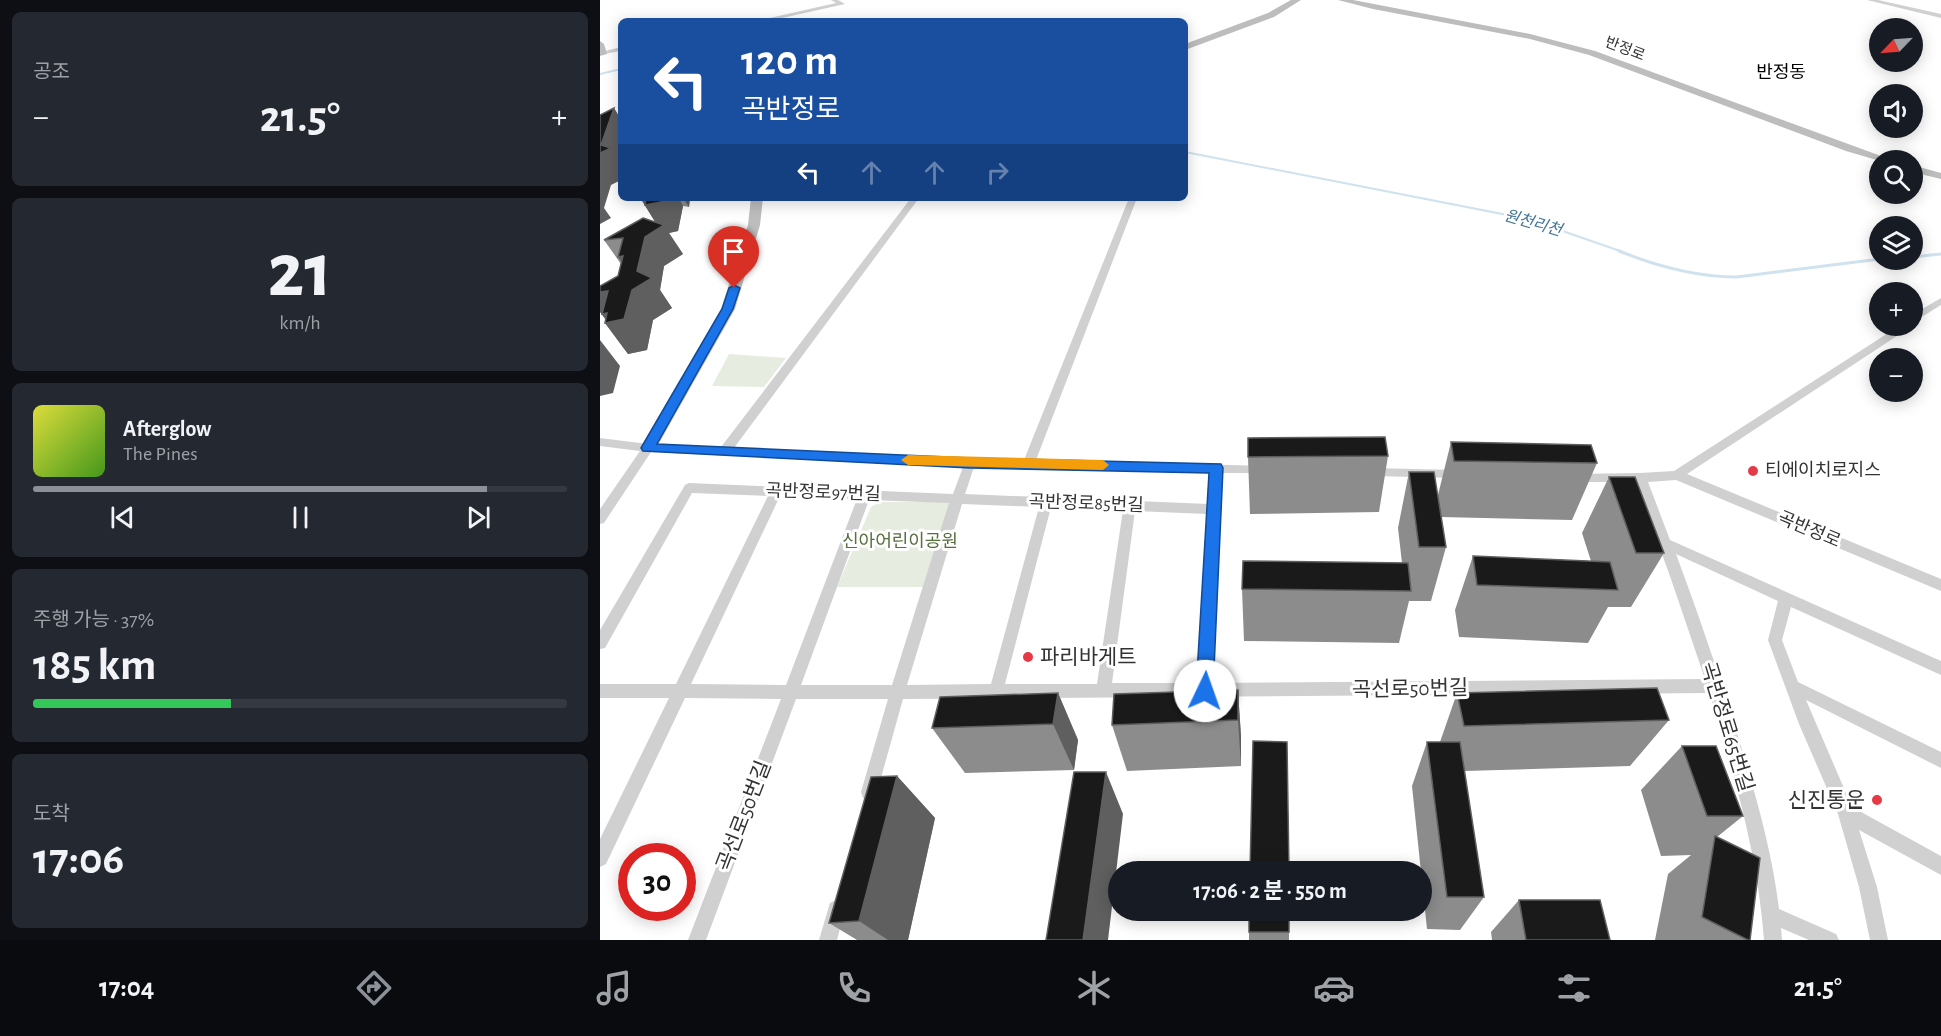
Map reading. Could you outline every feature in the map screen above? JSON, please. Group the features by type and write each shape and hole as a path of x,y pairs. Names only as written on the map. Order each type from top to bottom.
{"main road":[{"path":"1188,40 1240,21 1283,0"},
{"path":"1188,46 1254,22 1297,0"},
{"name":"반정로","path":"1342,0 1474,25 1568,46 1869,154"},
{"path":"600,113 618,111"},
{"path":"600,120 618,118"},
{"path":"600,127 618,126"},
{"path":"1923,171 1941,176"},
{"path":"648,448 728,309 754,225 757,201"}],"street":[{"path":"774,18 842,4 834,0"},
{"path":"1870,0 1941,16"},
{"path":"601,50 618,49"},
{"path":"724,452 913,201"},
{"path":"1028,464 1132,201"},
{"path":"1923,313 1941,301"},
{"path":"1677,476 1890,336"},
{"path":"600,442 648,448 970,463 1275,469"},
{"path":"600,519 648,448"},
{"path":"866,805 897,692 970,463"},
{"path":"1205,691 1216,468"},
{"path":"1357,471 1475,474"},
{"name":"곡반정로","path":"1557,476 1640,478 1677,476 1941,585"},
{"name":"곡반정로65번길","path":"1640,478 1716,686 1757,826 1772,915 1773,940"},
{"name":"곡반정로97번길","path":"600,643 688,488 957,499"},
{"path":"600,858 776,492"},
{"name":"곡선로50번길","path":"697,940 865,495"},
{"name":"곡반정로85번길","path":"957,499 1215,509"},
{"path":"996,692 1046,502"},
{"path":"1103,691 1130,505"},
{"path":"1666,544 1941,668"},
{"path":"1786,598 1775,640 1807,724 1846,813 1868,887 1879,940"},
{"name":"곡선로50번길","path":"600,691 996,692 1716,686"},
{"path":"1794,687 1941,760"},
{"path":"1846,813 1941,866"},
{"path":"828,940 840,895"},
{"path":"1772,915 1830,940"}],"green space":[{"path":"729,354 786,358 764,387 712,386"},
{"name":"신아어린이공원","path":"879,502 949,502 953,507 927,587 837,587 871,507"}],"building":[{"path":"614,108 601,145 611,148 600,153 600,115"},
{"path":"646,201 661,201 661,202 645,205"},
{"path":"643,218 664,225 645,237 637,271 652,278 632,290 624,319 605,323 607,313 602,314 608,291 600,292 600,286 618,276 623,256 618,257 623,238 604,240"},
{"path":"1385,437 1388,456 1248,457 1248,438"},
{"path":"1451,442 1591,445 1597,463 1454,461"},
{"path":"1409,472 1434,472 1446,547 1419,547"},
{"path":"1609,477 1635,477 1664,553 1636,553"},
{"path":"1473,556 1610,562 1618,590 1477,585"},
{"path":"1243,561 1408,563 1411,591 1242,589"},
{"path":"1657,688 1669,720 1464,726 1457,693"},
{"path":"1238,690 1238,720 1112,725 1114,694"},
{"path":"1058,693 1053,724 932,728 940,697"},
{"path":"1253,741 1287,742 1289,861 1250,861"},
{"path":"1427,742 1460,742 1484,897 1447,897"},
{"path":"1682,746 1716,746 1743,816 1707,816"},
{"path":"1074,772 1106,772 1083,940 1046,940"},
{"path":"897,776 859,921 829,923 871,777"},
{"path":"1715,836 1760,858 1750,940 1702,917"},
{"path":"1519,900 1600,900 1610,940 1526,940"},
{"path":"1249,921 1289,921 1289,932 1249,932"}],"waterway":[{"name":"원천리천","path":"600,74 618,70"},
{"name":"원천리천","path":"1188,153 1528,219 1623,252"},
{"name":"원천리천","path":"1619,251 1677,270 1737,277 1869,260"},
{"name":"원천리천","path":"1923,256 1941,254"}],"slow traffic":[{"path":"908,460 1103,465"}],"place":[{"name":"티에이치로지스","path":"1753,471"},
{"name":"파리바게트","path":"1028,657"},
{"name":"신진통운","path":"1877,800"}],"district":[{"name":"반정동","path":"1781,73"}],"route":[{"path":"734,288 728,309 648,448 970,463 1216,468 1205,691"}]}
